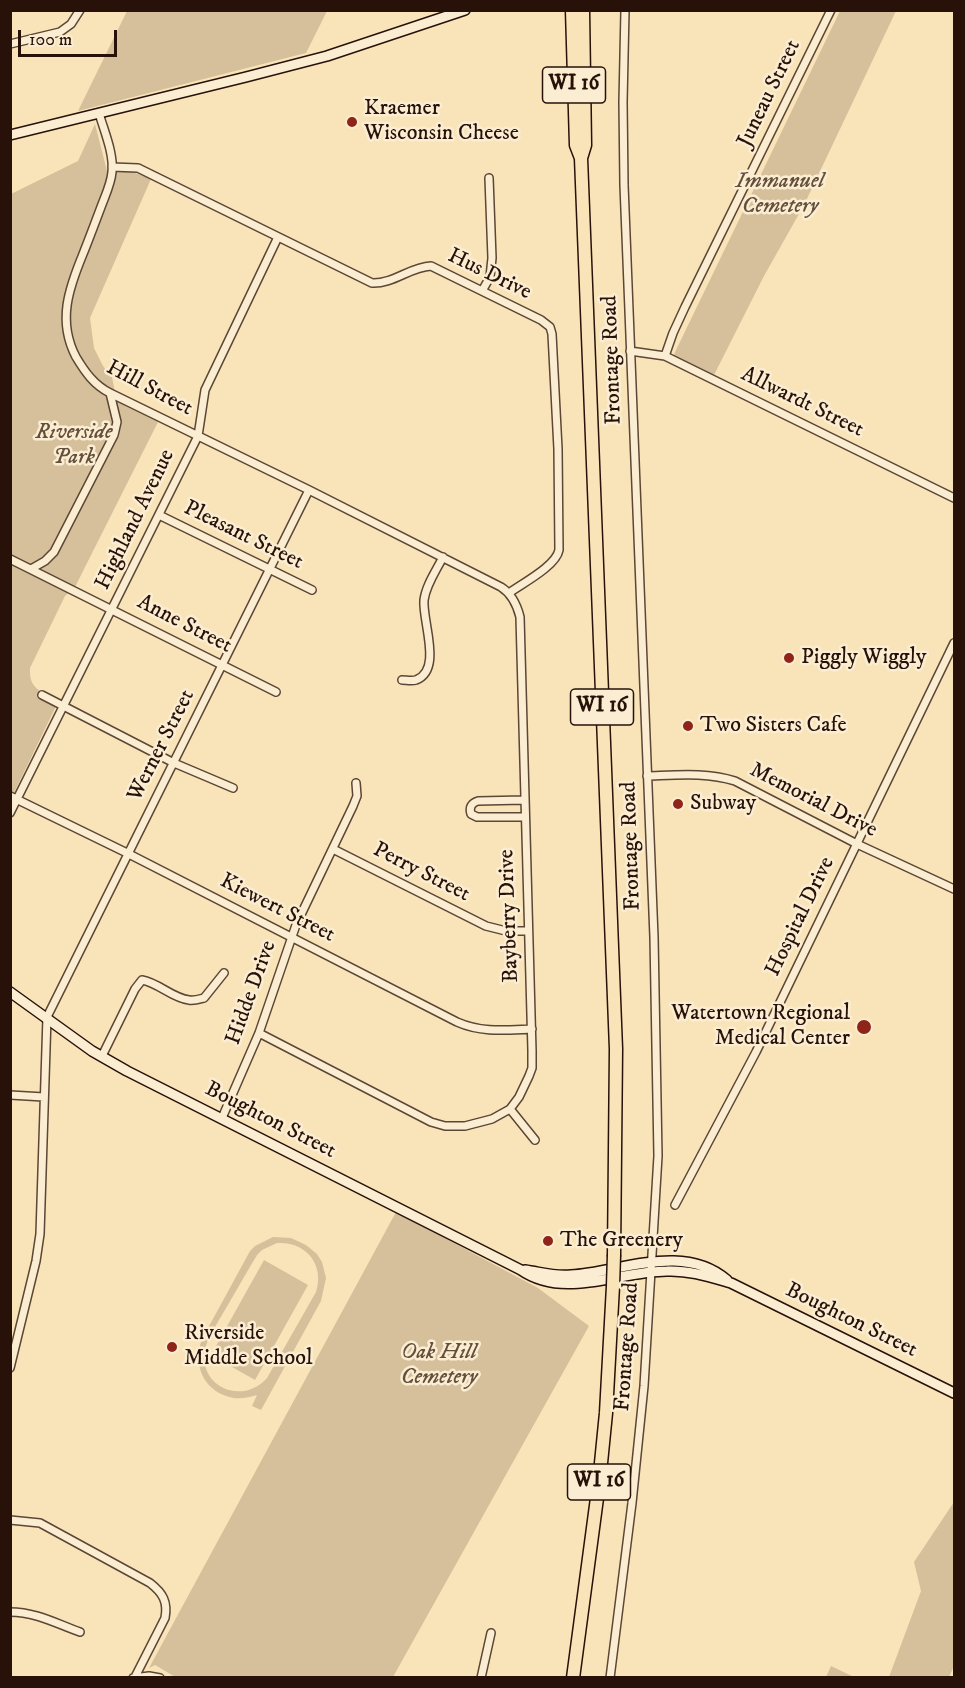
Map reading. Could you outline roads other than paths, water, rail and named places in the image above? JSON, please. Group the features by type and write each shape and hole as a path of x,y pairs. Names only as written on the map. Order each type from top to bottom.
{"highway":[{"name":"WI 16","path":"572,10 576,145 581,159 616,1049 614,1255 606,1413 588,1576 573,1677"},
{"name":"WI 16","path":"581,159 585,145 583,10"}],"street":[{"path":"10,44 60,32 71,24 80,10"},
{"path":"10,135 327,56 442,14 465,10"},
{"name":"Frontage Road","path":"610,1677 643,1398 658,1156 657,1068 623,126 626,10"},
{"name":"Juneau Street","path":"665,356 685,307 831,10"},
{"name":"Hill Street","path":"99,113 112,167 108,189 72,281 66,311 70,340 81,365 96,384 110,393 443,557"},
{"name":"Hus Drive","path":"112,167 138,168 372,283 383,283 431,266 541,320 550,327 558,449 559,550 557,557 550,564 509,593"},
{"path":"482,291 490,277 492,258 489,178"},
{"name":"Highland Avenue","path":"10,813 14,798 64,707 198,436 205,390 278,237"},
{"name":"Allwardt Street","path":"630,351 665,356 954,498"},
{"path":"32,569 54,552 109,448 117,422 110,393"},
{"name":"Werner Street","path":"47,1017 309,490"},
{"name":"Pleasant Street","path":"159,514 312,590"},
{"path":"402,680 416,680 424,674 429,664 431,654 424,600 443,557 509,593"},
{"name":"Anne Street","path":"10,559 276,692"},
{"name":"Bayberry Drive","path":"509,593 518,611 520,626 532,1029 532,1068 519,1097 510,1109"},
{"name":"Hospital Drive","path":"675,1205 756,1052 952,654 954,643"},
{"path":"42,695 174,763 233,788"},
{"name":"Memorial Drive","path":"647,776 708,775 735,781 857,844 954,889"},
{"name":"Hidde Drive","path":"222,1118 260,1033 291,937 357,796 356,783"},
{"name":"Kiewert Street","path":"14,798 470,1027 486,1030 532,1029"},
{"path":"524,800 478,801 470,808 471,814 477,818 525,817"},
{"name":"Perry Street","path":"333,849 486,926 506,931 528,931"},
{"path":"102,1056 135,989 142,980 172,995 190,1000 204,998 224,973"},
{"name":"Boughton Street","path":"10,992 102,1056 537,1279 565,1283 593,1282 652,1267 706,1276 731,1283 954,1393"},
{"path":"10,1368 40,1234 47,1017"},
{"path":"260,1033 431,1122 445,1126 465,1126 492,1119 510,1109 535,1140"},
{"path":"10,1095 44,1097"},
{"path":"10,1520 40,1523 150,1583 163,1594 165,1618 134,1677"},
{"path":"10,1612 40,1616 80,1632"},
{"path":"481,1677 490,1633"},
{"path":"134,1677 160,1677"}],"place":[{"name":"Kraemer Wisconsin Cheese","path":"352,122"},
{"name":"Piggly Wiggly","path":"789,658"},
{"name":"Two Sisters Cafe","path":"688,726"},
{"name":"Subway","path":"678,804"},
{"name":"Watertown Regional Medical Center","path":"864,1027"},
{"name":"The Greenery","path":"548,1241"},
{"name":"Riverside Middle School","path":"172,1347"}],"park label":[{"name":"Immanuel Cemetery","path":"780,194"},
{"name":"Riverside Park","path":"74,446"},
{"name":"Oak Hill Cemetery","path":"439,1366"}]}
